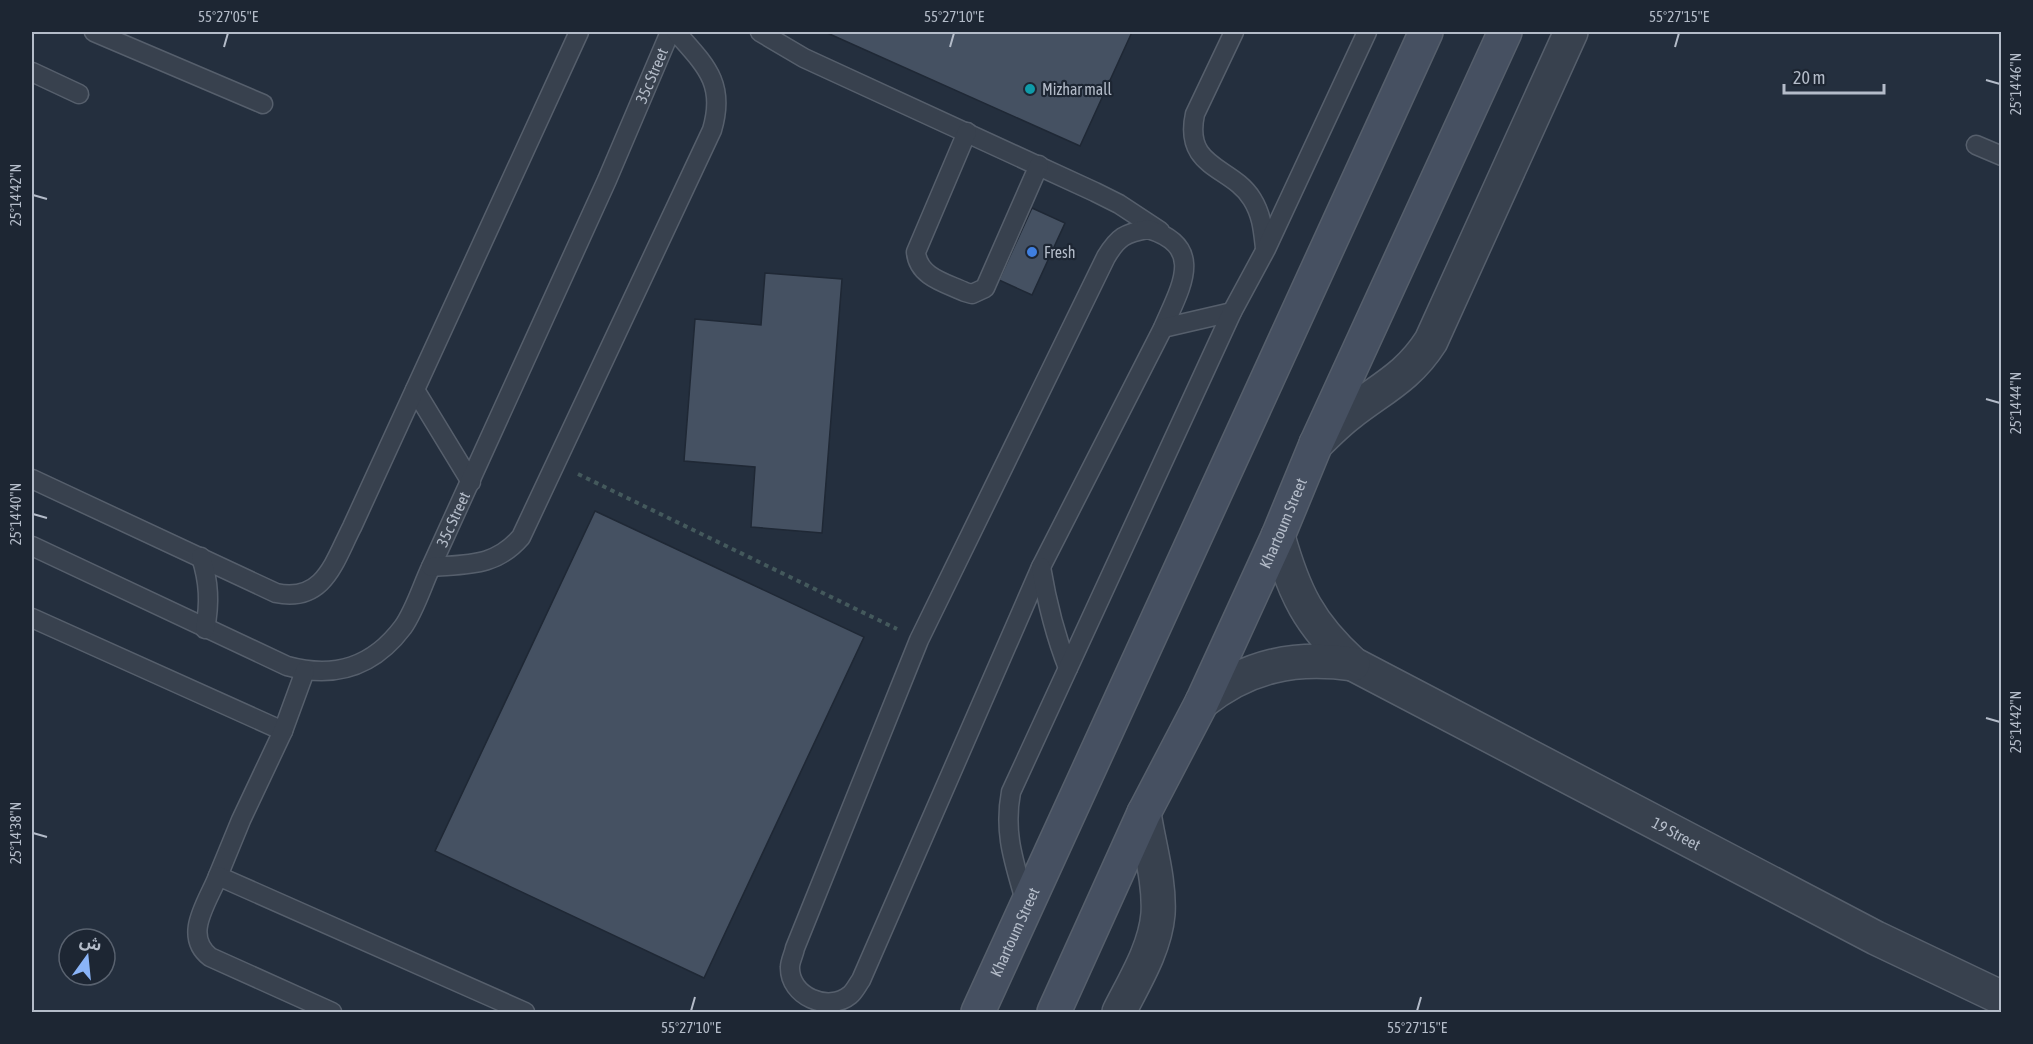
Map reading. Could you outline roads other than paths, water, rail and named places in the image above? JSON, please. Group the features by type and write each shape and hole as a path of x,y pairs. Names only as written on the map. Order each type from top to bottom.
{"main road":[{"name":"Khartoum Street","path":"978,1012 1426,32"},
{"name":"Khartoum Street","path":"1054,1012 1144,813 1202,702 1278,536 1316,444 1505,32"}],"street":[{"path":"1316,444 1349,414 1400,378 1422,355 1431,341 1571,32"},
{"name":"19 Street","path":"1278,536 1293,585 1304,608 1318,629 1353,664 1876,938 2001,998"},
{"name":"19 Street","path":"1202,702 1235,679 1273,665 1313,660 1353,664"},
{"path":"1119,1012 1146,958 1158,915 1158,892 1144,813"}],"lane":[{"path":"94,32 263,104"},
{"path":"32,479 276,592 298,594 318,585 326,577 352,527 579,32"},
{"name":"35c Street","path":"32,546 287,666 305,671 324,672 361,663 377,653 404,626 607,180 670,32"},
{"path":"431,567 489,561 512,547 521,537 712,130 717,113 717,96 713,78 704,63 676,32"},
{"path":"760,32 804,58 968,132 1119,204 1164,234 1176,244 1183,258 1185,273 1162,327 1041,567 861,980 850,995 831,1003 811,1000 796,987 790,967 795,948 919,640 1115,242 1130,232 1148,229 1164,234"},
{"path":"1234,32 1195,114 1192,128 1194,141 1201,154 1252,198 1262,220 1266,249"},
{"path":"1026,904 1008,840 1008,808 1011,792 1232,312 1266,249 1367,32"},
{"path":"32,72 79,94"},
{"path":"968,132 916,252 917,260 926,273 965,292 972,294 985,288 1039,165"},
{"path":"1977,145 2001,156"},
{"path":"1162,327 1232,312"},
{"path":"415,390 471,482"},
{"path":"201,557 207,574 209,592 209,611 205,628"},
{"path":"1041,567 1047,606 1055,636 1068,668"},
{"path":"32,618 283,731"},
{"path":"305,671 283,731 241,820 196,931 197,941 210,957 332,1012"},
{"path":"219,876 525,1012"}],"place":[{"name":"Mizhar mall","path":"1030,89"},
{"name":"Fresh","path":"1032,252"}]}
